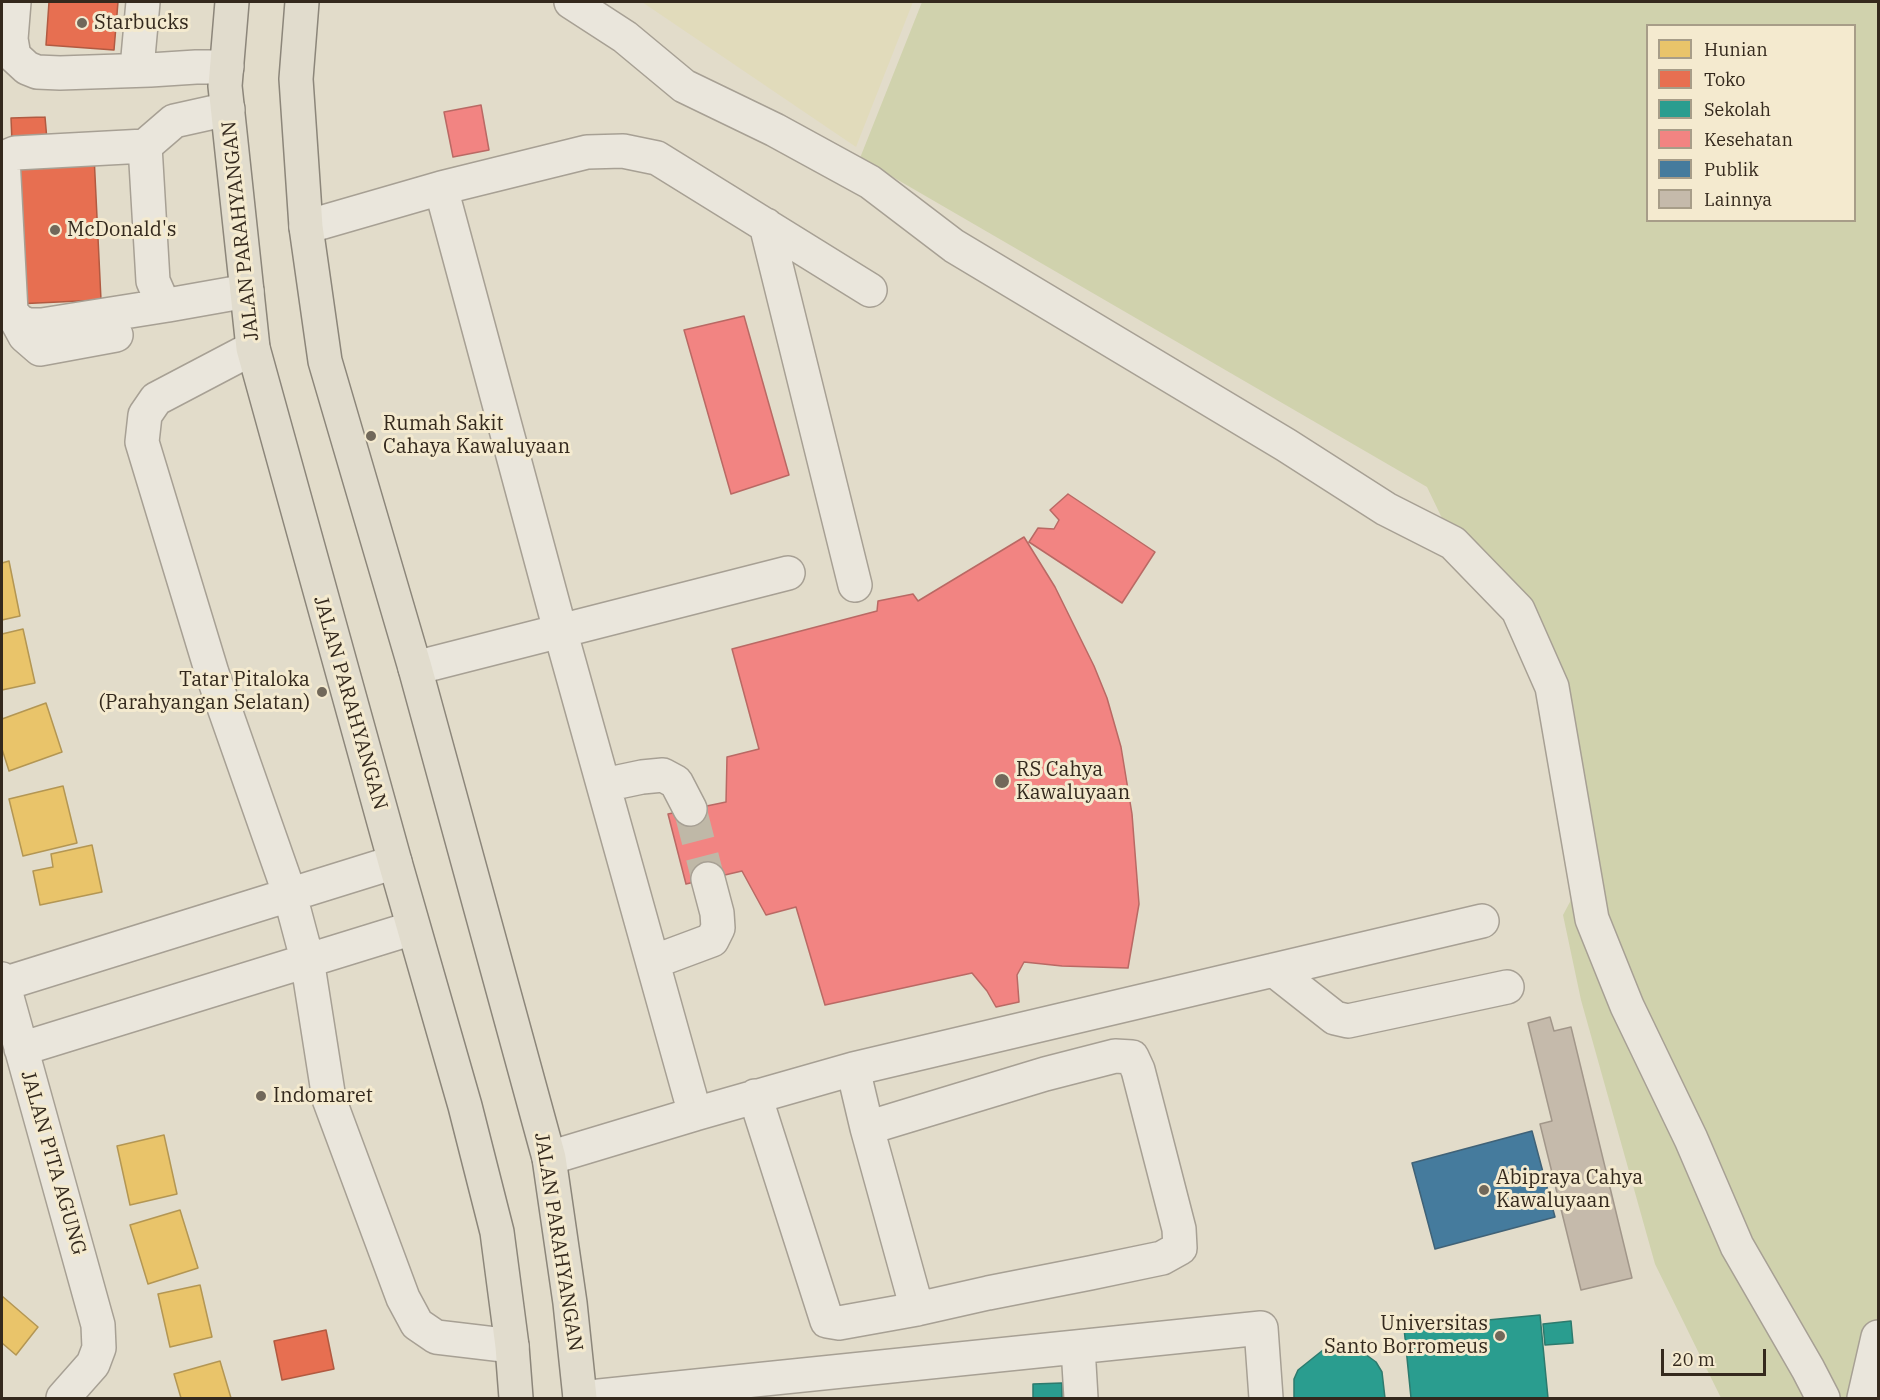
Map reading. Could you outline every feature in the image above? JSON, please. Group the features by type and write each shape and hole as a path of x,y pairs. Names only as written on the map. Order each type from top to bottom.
{"main road":[{"name":"JALAN PARAHYANGAN","path":"232,2 225,86 253,348 394,862 465,1106 497,1232 512,1346 516,1398"},
{"name":"JALAN PARAHYANGAN","path":"302,2 296,79 306,227 325,361 416,668 549,1158 570,1303 580,1398"}],"street":[{"path":"14,2 11,39 14,56 27,68 37,72 227,67"},
{"path":"143,2 138,57 141,63 150,69"},
{"path":"571,2 625,37 684,86 775,130 870,182 954,246 1286,445 1386,509 1453,543 1518,610 1552,687 1592,919 1627,1006 1691,1139 1737,1246 1823,1398"},
{"path":"228,109 174,121 145,146 15,153 3,158 11,312 19,321 28,325 42,325 247,291"},
{"path":"145,146 153,281 162,305"},
{"path":"306,227 441,188 587,152 623,151 657,158 870,290"},
{"path":"441,188 560,630 695,1114"},
{"path":"766,225 855,585"},
{"path":"253,348 156,399 145,415 142,442 212,673 290,895 307,959 329,1099 403,1298 417,1324 436,1337 512,1346"},
{"path":"416,668 788,573"},
{"path":"604,785 663,775 676,782 690,808"},
{"path":"2,982 394,862"},
{"path":"653,962 712,940 718,927 717,913 708,879"},
{"path":"549,1158 853,1069 1482,921"},
{"path":"21,1049 413,928"},
{"path":"1274,970 1335,1018 1348,1021 1507,987"},
{"name":"JALAN PITA AGUNG","path":"2,982 98,1325 99,1348 93,1364 63,1398"},
{"path":"755,1096 827,1321 839,1323 917,1309 1162,1258 1180,1248 1179,1229 1138,1070 1132,1057 1115,1056 1045,1074 867,1128"},
{"path":"853,1069 917,1309"},
{"path":"580,1398 1261,1328 1266,1398"},
{"path":"1864,1398 1878,1338"},
{"path":"1078,1347 1081,1398"}],"shaded area":[{"path":"642,2 913,2 856,147"}],"green space":[{"path":"922,2 1878,2 1878,1398 1721,1398 1655,1264 1581,1000 1563,915 1596,853 1545,659 1465,566 1427,487 860,158"}],"building: Hunian":[{"path":"9,561 20,616 2,620 2,563"},
{"path":"23,629 35,683 2,690 2,634"},
{"path":"46,703 62,752 9,771 2,749 2,719"},
{"path":"63,786 77,843 23,856 9,799"},
{"path":"92,845 102,892 40,905 33,871 53,867 51,854"},
{"path":"164,1135 177,1194 130,1205 117,1146"},
{"path":"180,1210 198,1268 148,1284 130,1225"},
{"path":"200,1285 212,1337 170,1347 158,1294"},
{"path":"2,1296 38,1327 16,1355 2,1343"},
{"path":"220,1361 231,1398 181,1398 174,1374"}],"building: Toko":[{"name":"Starbucks","path":"49,2 118,2 114,50 46,45"},
{"path":"45,117 47,140 12,142 11,118"},
{"name":"McDonald's","path":"94,155 101,300 16,304 9,160"},
{"path":"326,1330 334,1369 282,1380 274,1341"}],"building: Sekolah":[{"path":"1540,1315 1548,1398 1411,1398 1404,1328"},
{"path":"1571,1321 1573,1343 1545,1345 1543,1324"},
{"path":"1342,1346 1361,1351 1376,1362 1382,1372 1385,1398 1294,1398 1294,1379 1298,1370 1323,1350"},
{"path":"1062,1383 1062,1398 1033,1398 1033,1384"}],"building: Kesehatan":[{"path":"481,105 489,150 453,157 444,112"},
{"path":"744,316 789,475 731,494 684,330"},
{"path":"1068,494 1155,552 1122,603 1029,542 1038,528 1054,529 1059,520 1050,510"},
{"path":"1024,537 1055,587 1094,666 1107,698 1121,747 1132,814 1139,904 1128,968 1062,966 1024,962 1017,975 1019,1002 996,1007 987,991 972,973 825,1005 796,907 766,915 742,871 686,884 668,814 726,802 727,757 759,749 732,649 877,611 878,601 913,594 918,601"}],"building: Publik":[{"name":"Abipraya Cahya Kawaluyaan","path":"1532,1131 1555,1217 1435,1249 1412,1163"}],"building: Lainnya":[{"path":"1550,1017 1554,1031 1571,1027 1632,1278 1581,1290 1540,1124 1552,1121 1528,1023"}],"tunnel":[{"path":"690,809 708,879"}],"place":[{"name":"Starbucks","path":"82,23"},
{"name":"McDonald's","path":"55,230"},
{"name":"Rumah Sakit Cahaya Kawaluyaan","path":"371,436"},
{"name":"Tatar Pitaloka (Parahyangan Selatan)","path":"322,692"},
{"name":"RS Cahya Kawaluyaan","path":"1002,781"},
{"name":"Indomaret","path":"261,1096"},
{"name":"Abipraya Cahya Kawaluyaan","path":"1484,1190"},
{"name":"Universitas Santo Borromeus","path":"1500,1336"}]}
